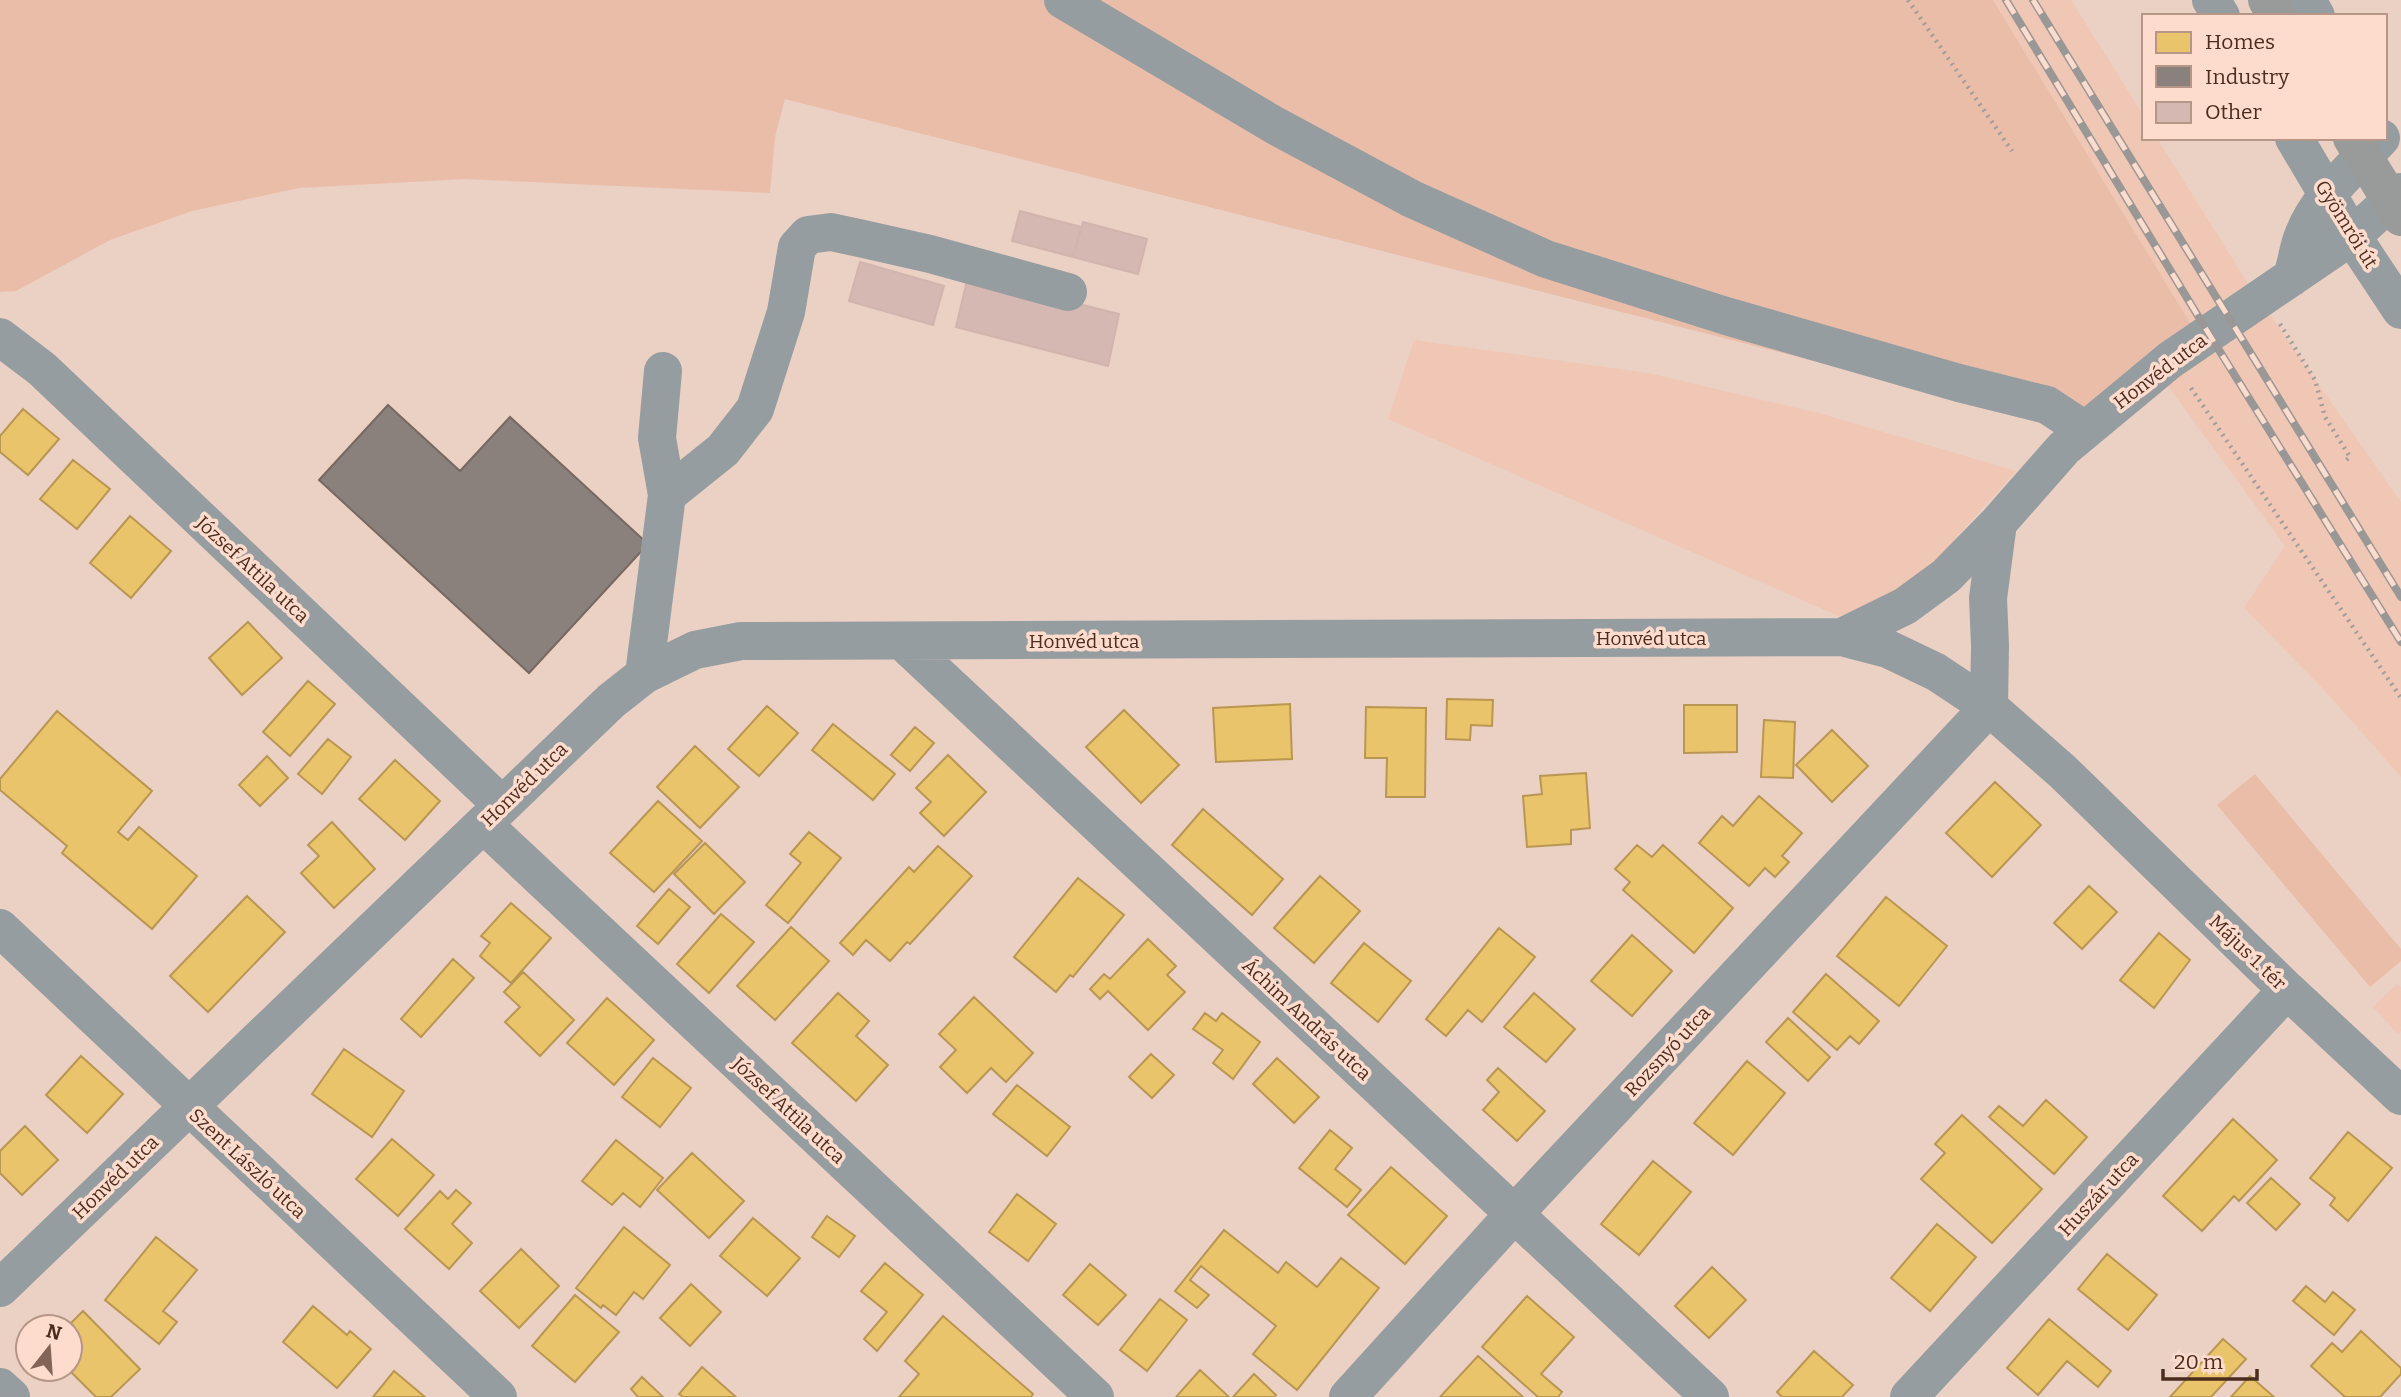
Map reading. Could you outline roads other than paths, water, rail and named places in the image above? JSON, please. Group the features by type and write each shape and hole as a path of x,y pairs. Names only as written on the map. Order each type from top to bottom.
{"main road":[{"path":"2353,140 2401,217"}],"street":[{"path":"1063,0 1309,144 1412,199 1546,259 1726,316 2048,405 2091,425 2098,380"},
{"path":"2283,140 2301,206 2302,237"},
{"name":"Gyömrői út","path":"2295,140 2393,297"},
{"path":"2380,140 2328,195 2302,237 2291,278 2325,275 2393,297"},
{"name":"Honvéd utca","path":"0,1288 611,701 644,675 695,650 741,641 1842,637 1905,606 1945,576 1998,523 2064,448 2091,425 2170,360 2353,236 2401,192"},
{"path":"667,495 723,450 755,409 786,312 797,247 808,235 831,232 859,238 930,254 1068,292"},
{"name":"József Attila utca","path":"0,337 42,369 492,814 1094,1397"},
{"path":"644,675 667,495 657,438 663,371"},
{"path":"1989,707 1988,598 1998,523"},
{"path":"1842,637 1888,649 1936,672 1989,707"},
{"name":"Áchim András utca","path":"903,642 1710,1397"},
{"name":"Május 1. tér","path":"1989,707 2062,771 2287,990 2401,1096"},
{"name":"Rozsnyó utca","path":"1348,1397 1515,1213 1989,707"},
{"name":"Szent László utca","path":"0,928 498,1397"},
{"name":"Huszár utca","path":"1909,1397 2287,990"},
{"path":"0,1387 11,1397"}],"railway":[{"path":"2006,0 2209,334 2401,642"},
{"path":"2033,0 2401,597"}]}
